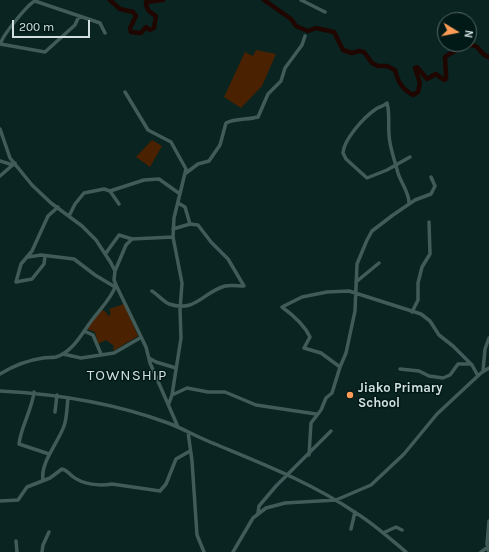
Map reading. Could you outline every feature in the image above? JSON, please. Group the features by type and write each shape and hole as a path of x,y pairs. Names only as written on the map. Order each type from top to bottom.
{"street":[{"path":"300,0 325,12"},
{"path":"79,16 75,25 45,52 0,43 8,30 27,7 35,1 100,23 105,33"},
{"path":"185,174 198,164 209,161 212,158 220,145 226,123 233,120 258,117 268,94 281,81 286,68 302,45 305,36"},
{"path":"125,92 148,130 167,140 174,146 185,164 185,174 174,218 173,229 173,237 182,277 180,306 181,331 172,395 169,404"},
{"path":"409,204 408,196 399,177 396,164 388,135 387,103 375,109 352,133 344,146 343,154 346,159 367,178 387,170 396,164 410,157"},
{"path":"0,129 10,158 14,164 32,185 91,234 106,254 114,271"},
{"path":"0,162 14,164"},
{"path":"0,176 14,164"},
{"path":"309,455 311,423 316,414 321,410 326,398 332,394 346,353 356,311 355,293 358,261 369,235 393,215 415,200 431,194 435,186 431,177"},
{"path":"70,216 75,204 84,193 104,189 110,191 144,180 158,178 180,194"},
{"path":"110,191 119,204"},
{"path":"178,203 185,207 190,224"},
{"path":"46,256 44,264 32,280 16,282 19,268 28,257 48,216 58,207"},
{"path":"412,312 418,300 418,283 422,267 430,254 429,222"},
{"path":"152,290 167,303 180,306 196,304 209,294 225,286 244,286 228,259 211,242 198,225 190,224 173,229"},
{"path":"106,254 119,235 132,239 173,237"},
{"path":"132,239 126,245 114,271 114,278 116,286 149,358 178,427"},
{"path":"28,257 37,255 74,259 95,275 116,286"},
{"path":"356,282 379,262"},
{"path":"0,374 18,365 42,358 54,358 63,354 80,338 111,297 116,286"},
{"path":"340,367 321,353 304,348 310,337 308,333 302,324 282,307 298,298 327,292 348,291 412,312 427,318 439,335 454,346 470,364 478,376"},
{"path":"84,331 93,335 101,354"},
{"path":"63,354 81,358 114,353 140,338"},
{"path":"483,372 485,349 489,338"},
{"path":"149,358 156,362 176,368"},
{"path":"400,370 419,371 429,376 443,378 450,375 458,364 470,364"},
{"path":"233,552 249,524 258,513 266,508 285,503 336,500 363,490 381,477 404,454 437,414 478,376 489,368"},
{"path":"172,395 187,388 208,392 225,392 256,405 316,414"},
{"path":"0,391 34,392 116,406 178,427 287,475 336,500 383,533 405,552"},
{"path":"34,392 18,444 49,454"},
{"path":"55,412 57,395"},
{"path":"43,480 42,470 65,425 68,398"},
{"path":"258,513 261,504 287,475 309,455 331,431"},
{"path":"188,432 197,535 204,552"},
{"path":"18,506 18,500 27,487 50,478 64,469 75,478 90,484 107,486 112,484 160,491 166,484 176,459 190,451"},
{"path":"0,501 18,500"},
{"path":"351,529 355,512"},
{"path":"489,521 489,552"},
{"path":"383,533 396,527 402,530"},
{"path":"42,552 43,545 49,532"},
{"path":"16,541 17,552"},
{"path":"480,552 488,547"}],"shaded area":[{"path":"256,50 276,54 262,86 241,108 224,97 245,52 253,56"},
{"path":"152,140 162,146 150,167 136,157"},
{"path":"124,304 138,336 113,351 114,346 106,340 98,344 95,332 87,329 101,309 106,312 108,316 111,314 109,309"}],"waterway":[{"path":"110,0 120,9 133,12 136,16 130,28 131,32 141,33 146,27 150,30 154,28 156,16 150,12 146,2 163,0"},
{"path":"264,0 291,19 296,26 308,31 316,28 334,32 343,50 352,53 359,51 364,52 372,63 378,66 387,66 395,70 401,85 413,95 418,92 420,83 415,68 417,67 427,79 436,74 444,80 446,79 445,57 456,50 470,45 477,47 489,57"}],"place":[{"name":"Jiako Primary School","path":"350,395"}],"district":[{"name":"TOWNSHIP","path":"127,376"}]}
